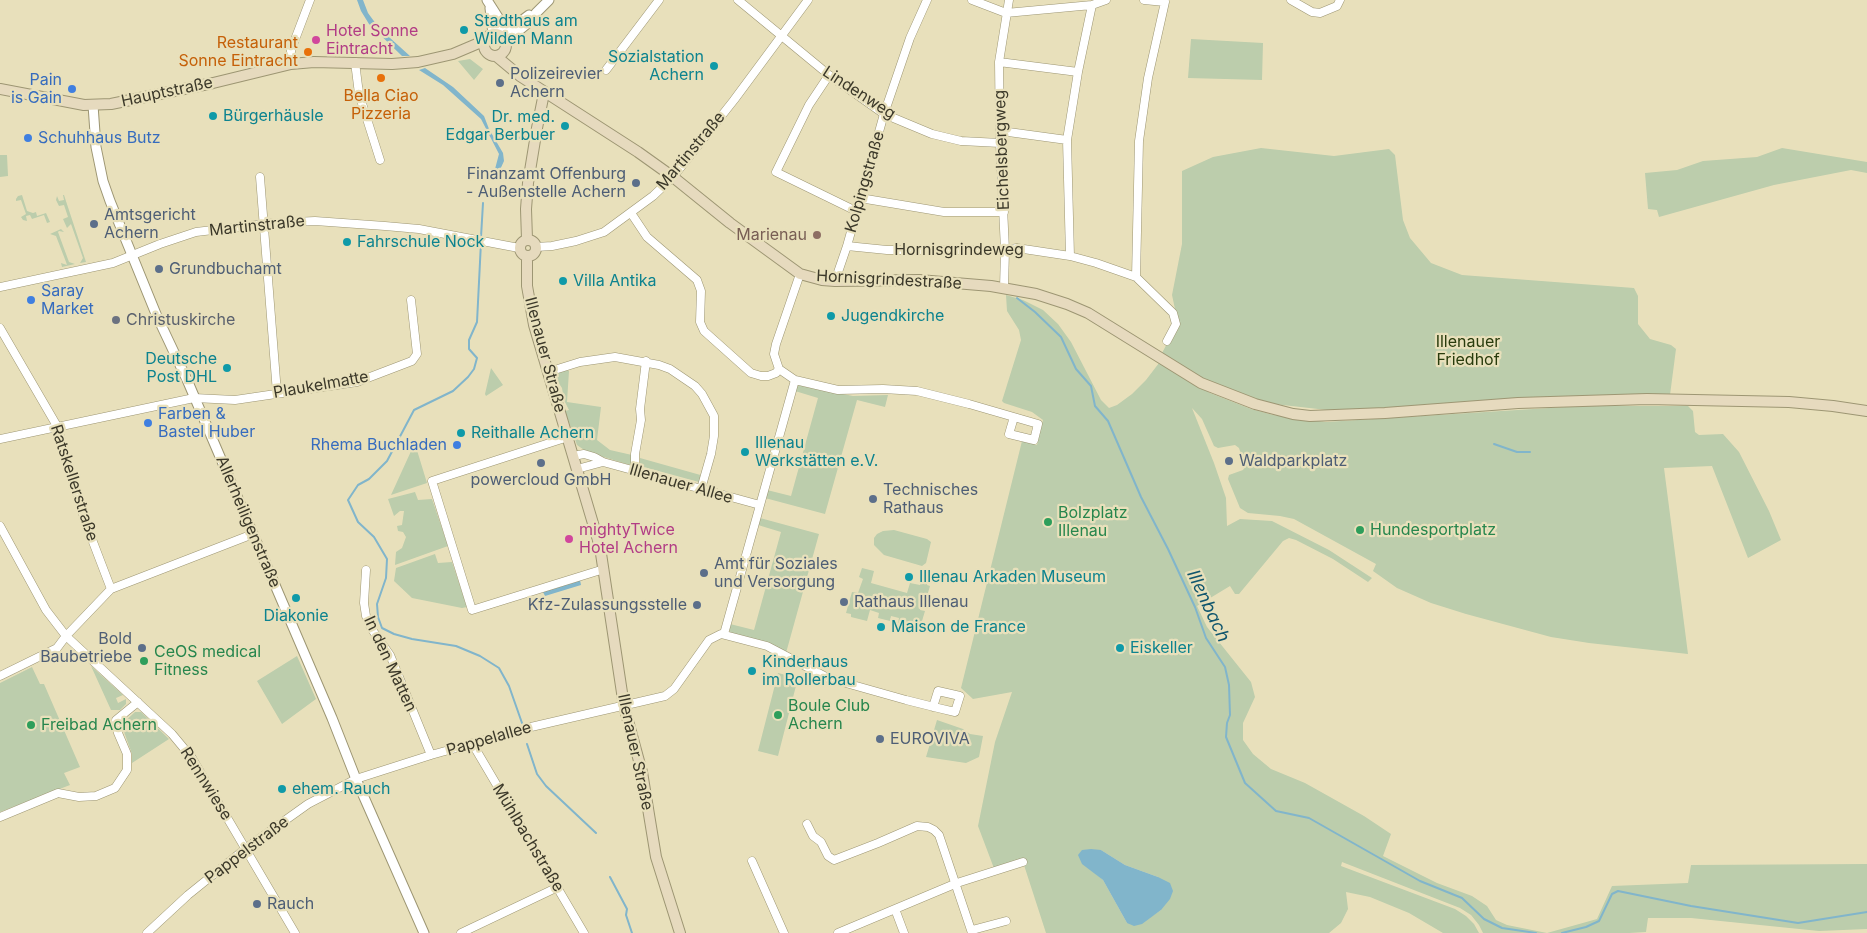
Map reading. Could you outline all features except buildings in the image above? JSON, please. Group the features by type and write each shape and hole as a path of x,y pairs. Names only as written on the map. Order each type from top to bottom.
{"main road":[{"name":"Hauptstraße","path":"0,89 93,105 159,95 291,64 314,62 414,63 496,43"},
{"name":"Hornisgrindestraße","path":"496,43 504,64 638,152 800,274 822,280 835,281 918,280 1004,288 1057,300 1088,313 1200,383 1255,404 1293,414 1310,416 1385,413 1518,403 1648,399 1789,402 1867,411"},
{"path":"527,239 526,210 528,183 544,92"},
{"path":"527,239 533,241 536,248 533,255 527,256 522,254 519,248 521,242 527,239"},
{"name":"Illenauer Straße","path":"527,256 527,286 534,325 597,537 604,568 624,706 642,772 656,857 680,933"}],"street":[{"path":"291,64 291,50 310,0"},
{"path":"496,43 534,19 536,13 549,0"},
{"path":"606,70 659,0"},
{"name":"Lindenweg","path":"738,0 829,75 884,114 942,136 961,141 1000,143"},
{"name":"Martinstraße","path":"536,248 588,238 604,232 653,196 673,177 734,100 808,0"},
{"name":"Kolpingstraße","path":"835,281 847,246 884,114 910,38 927,0"},
{"path":"972,0 1006,13 1092,5 1106,0"},
{"name":"Eichelsbergweg","path":"1004,288 1005,250 1000,143 999,62 1009,0"},
{"path":"1136,277 1139,140 1148,78 1165,2 1144,0"},
{"path":"1291,0 1312,12 1320,13 1337,6 1340,0"},
{"path":"488,2 501,22 514,26"},
{"path":"488,2 496,43"},
{"path":"1070,256 1067,140 1078,72 1092,5"},
{"path":"496,43 530,14 536,13"},
{"path":"496,43 501,22"},
{"path":"354,62 359,94 380,160"},
{"path":"999,62 1078,72"},
{"path":"829,75 809,105 776,172 856,211"},
{"name":"Allerheiligenstraße","path":"93,105 96,147 103,181 132,254 156,314 253,534 356,779 424,933"},
{"path":"1001,131 1067,140"},
{"path":"260,177 277,393"},
{"path":"860,198 944,212 1004,212"},
{"path":"631,213 647,237 697,280 701,291 700,322 704,331 751,373 768,376 776,373 779,369"},
{"name":"Martinstraße","path":"0,287 113,262 196,232 264,224 316,221 419,229 519,248"},
{"name":"Hornisgrindeweg","path":"847,246 886,250 1005,250 1017,248 1070,256 1136,277 1173,313 1176,324 1167,341"},
{"path":"800,274 774,354 779,369 794,380 838,390 882,389 917,391 1014,417"},
{"name":"Plaukelmatte","path":"0,439 194,398 235,400 357,382 412,361 417,354 411,300"},
{"name":"Ratskellerstraße","path":"0,328 57,426 85,521 111,589"},
{"path":"548,372 580,362 615,357 646,361 670,369 695,386 702,394 714,416 714,436 711,454 701,489"},
{"path":"636,471 635,454 641,420 640,409 646,361"},
{"path":"794,380 724,634 767,646 828,678 933,707"},
{"path":"568,437 432,481 472,610 604,568"},
{"name":"Illenauer Allee","path":"573,456 584,454 603,462 760,505"},
{"path":"577,469 603,462"},
{"name":"Rennwiese","path":"0,526 46,610 66,636 172,734 192,758 295,933"},
{"path":"0,676 57,648 111,589 253,534"},
{"name":"In den Matten","path":"366,570 364,602 366,616 371,628 390,655 430,755"},
{"name":"Pappelallee","path":"356,779 430,755 531,727 665,696 674,689 709,640 716,635 724,634"},
{"path":"0,816 58,793 79,797 96,796 115,788 127,770 127,754 118,733 116,720 138,702"},
{"name":"Mühlbachstraße","path":"472,743 494,784 558,887 584,933"},
{"name":"Pappelstraße","path":"147,933 188,895 245,849 308,804 356,779"},
{"path":"807,824 813,836 821,842 828,856 834,860 878,844 917,826 928,827 939,835 957,883 972,932 1006,921"},
{"path":"752,861 784,933"},
{"path":"838,933 957,883 1023,862"},
{"path":"461,933 558,887"},
{"path":"895,908 904,933"}],"green space":[{"path":"1191,39 1263,43 1262,80 1188,78"},
{"path":"470,59 483,69 474,80 458,61"},
{"name":"Illenauer Friedhof","path":"1261,148 1334,156 1389,149 1395,155 1403,220 1410,238 1431,263 1462,275 1634,288 1638,296 1638,324 1650,339 1671,345 1676,349 1670,395 1533,397 1377,409 1327,410 1265,403 1208,382 1162,353 1178,323 1172,295 1182,244 1182,171 1213,157"},
{"path":"1782,148 1867,162 1867,173 1851,170 1774,185 1659,217 1657,210 1648,209 1645,173 1677,170 1703,161 1757,157"},
{"path":"0,155 7,155 8,176 0,177"},
{"path":"22,195 27,211 36,212 37,216 46,213 50,222 47,223 44,215 32,219 30,215 26,216 27,221 23,220 21,217 26,214 21,200 16,201 18,196"},
{"path":"63,195 86,262 80,263 83,258 71,224 67,228 63,219 68,217 64,205 59,206 56,200 57,196 59,201 64,200"},
{"path":"61,229 64,232 58,232 69,262 75,264 62,267 61,263 67,265 66,262 56,236 50,234"},
{"path":"1006,295 1023,300 1043,310 1058,324 1071,342 1101,400 1109,408 1117,405 1132,394 1159,363 1210,393 1251,409 1273,415 1326,422 1581,406 1688,406 1693,411 1695,432 1699,435 1723,434 1739,452 1769,511 1781,540 1748,558 1712,466 1664,468 1688,654 1551,637 1431,603 1397,588 1373,571 1376,564 1294,519 1248,513 1240,508 1228,479 1229,475 1243,470 1245,467 1239,448 1235,445 1218,448 1214,446 1202,419 1192,408 1226,498 1227,526 1240,519 1272,521 1329,550 1372,578 1368,582 1333,559 1289,538 1283,541 1239,594 1235,594 1230,586 1197,606 1207,627 1251,682 1255,697 1243,723 1243,740 1253,754 1271,769 1305,783 1364,816 1391,834 1383,856 1437,883 1472,896 1487,906 1496,920 1507,925 1547,933 1483,933 1471,915 1460,908 1342,862 1341,866 1455,909 1474,924 1479,933 1443,933 1409,913 1370,897 1346,892 1348,909 1341,923 1329,933 1046,933 1023,862 995,871 978,826 995,742 1012,692 973,699 961,688 1022,441 1037,445 1043,420 1032,412 1002,401 1021,340 1019,330 1007,311","holes":["1101,850 1125,865 1158,877 1161,910 1152,916 1127,923 1103,880 1094,872"]},
{"path":"491,368 503,385 486,396 485,394"},
{"path":"565,369 569,371 567,402 601,407 597,440 610,450 632,455 633,464 630,465 587,452 577,445 565,411 569,410 564,400 562,388 552,373"},
{"path":"797,385 853,396 888,395 885,407 857,400 825,514 765,498 767,490 791,496 818,398 795,391"},
{"path":"416,447 427,483 391,495 412,449"},
{"path":"640,458 704,476 699,482 640,466"},
{"path":"415,492 418,500 432,499 448,546 395,565 396,552 402,548 406,537 403,532 398,531 397,526 402,525 404,511 400,511 394,516 388,499"},
{"path":"760,518 819,534 786,653 732,634 729,630 730,624 754,630 781,532 758,525"},
{"path":"894,530 927,539 931,542 926,563 922,566 884,555 874,545 874,538 877,534 883,531"},
{"path":"435,554 438,563 452,562 467,607 462,608 412,598 394,581 396,568"},
{"path":"862,568 874,571 871,583 907,593 910,583 920,585 922,579 928,581 927,585 930,586 927,596 924,596 920,610 925,611 919,631 915,630 913,633 897,629 899,618 891,616 890,621 878,618 879,613 870,610 867,621 851,617 851,614 846,613 852,592 858,593 863,579 859,577"},
{"path":"297,656 316,699 282,724 257,681"},
{"path":"91,666 123,695 116,698 118,703 126,699 126,704 120,710 111,710"},
{"name":"Freibad Achern","path":"32,667 40,684 44,684 80,767 64,773 70,785 0,812 0,683"},
{"name":"Boule Club Achern","path":"778,673 798,678 778,756 758,751"},
{"path":"135,712 141,712 169,739 132,763 132,754 122,724"},
{"path":"937,720 963,729 970,734 983,736 979,757 966,763 926,757"},
{"path":"1867,864 1867,929 1819,931 1691,918 1648,918 1646,932 1547,933 1597,919 1612,886 1688,883 1691,865"}],"water":[{"path":"357,0 363,0 368,13 379,28 410,56 402,56 369,24"},
{"path":"425,68 453,87 484,116 503,153 504,161 499,172 495,169 499,154 481,119 443,85 419,70"},
{"path":"580,580 581,585 545,596 543,592"},
{"path":"1082,850 1101,850 1125,865 1170,883 1173,891 1170,899 1161,910 1142,924 1134,926 1127,923 1103,880 1082,864 1078,855"}],"waterway":[{"name":"Illenbach","path":"495,140 527,137"},
{"path":"481,237 483,203"},
{"path":"481,242 477,322 469,340 469,349 477,358 474,369 453,391 414,410 387,461 369,479 358,485 348,500 358,522 374,537 387,559 386,578 377,604 378,617 382,628 394,634 412,639 456,646 480,656 499,668 509,686 522,723"},
{"name":"Illenbach","path":"1017,298 1061,337 1076,369 1091,386 1095,406 1108,421 1141,497 1195,607 1206,638 1225,667 1229,685 1230,715 1227,723 1226,737 1245,783 1276,811 1309,818 1420,881 1462,898 1484,919 1502,928 1536,933"},
{"path":"1494,444 1517,452 1530,452"},
{"path":"527,744 537,774 546,786 596,833"},
{"path":"610,877 627,909 626,915 632,933"},
{"path":"1562,933 1586,927 1599,921 1612,894 1618,891 1691,906 1798,923 1867,912"}],"place":[{"name":"Stadthaus am Wilden Mann","path":"464,30"},
{"name":"Hotel Sonne Eintracht","path":"316,40"},
{"name":"Restaurant Sonne Eintracht","path":"308,52"},
{"name":"Sozialstation Achern","path":"714,66"},
{"name":"Bella Ciao Pizzeria","path":"381,78"},
{"name":"Polizeirevier Achern","path":"500,83"},
{"name":"Pain is Gain","path":"72,89"},
{"name":"Bürgerhäusle","path":"213,116"},
{"name":"Dr. med. Edgar Berbuer","path":"565,126"},
{"name":"Schuhhaus Butz","path":"28,138"},
{"name":"Finanzamt Offenburg - Außenstelle Achern","path":"636,183"},
{"name":"Amtsgericht Achern","path":"94,224"},
{"name":"Marienau","path":"817,235"},
{"name":"Fahrschule Nock","path":"347,242"},
{"name":"Grundbuchamt","path":"159,269"},
{"name":"Villa Antika","path":"563,281"},
{"name":"Saray Market","path":"31,300"},
{"name":"Jugendkirche","path":"831,316"},
{"name":"Christuskirche","path":"116,320"},
{"name":"Deutsche Post DHL","path":"227,368"},
{"name":"Farben & Bastel Huber","path":"148,423"},
{"name":"Reithalle Achern","path":"461,433"},
{"name":"Rhema Buchladen","path":"457,445"},
{"name":"Illenau Werkstätten e.V.","path":"745,452"},
{"name":"Waldparkplatz","path":"1229,461"},
{"name":"powercloud GmbH","path":"541,463"},
{"name":"Technisches Rathaus","path":"873,499"},
{"name":"Bolzplatz Illenau","path":"1048,522"},
{"name":"Hundesportplatz","path":"1360,530"},
{"name":"mightyTwice Hotel Achern","path":"569,539"},
{"name":"Amt für Soziales und Versorgung","path":"704,573"},
{"name":"Illenau Arkaden Museum","path":"909,577"},
{"name":"Diakonie","path":"296,598"},
{"name":"Rathaus Illenau","path":"844,602"},
{"name":"Kfz-Zulassungsstelle","path":"697,605"},
{"name":"Maison de France","path":"881,627"},
{"name":"Bold Baubetriebe","path":"142,648"},
{"name":"Eiskeller","path":"1120,648"},
{"name":"CeOS medical Fitness","path":"144,661"},
{"name":"Kinderhaus im Rollerbau","path":"752,671"},
{"name":"Boule Club Achern","path":"778,715"},
{"name":"Freibad Achern","path":"31,725"},
{"name":"EUROVIVA","path":"880,739"},
{"name":"ehem. Rauch","path":"282,789"},
{"name":"Rauch","path":"257,904"}]}
